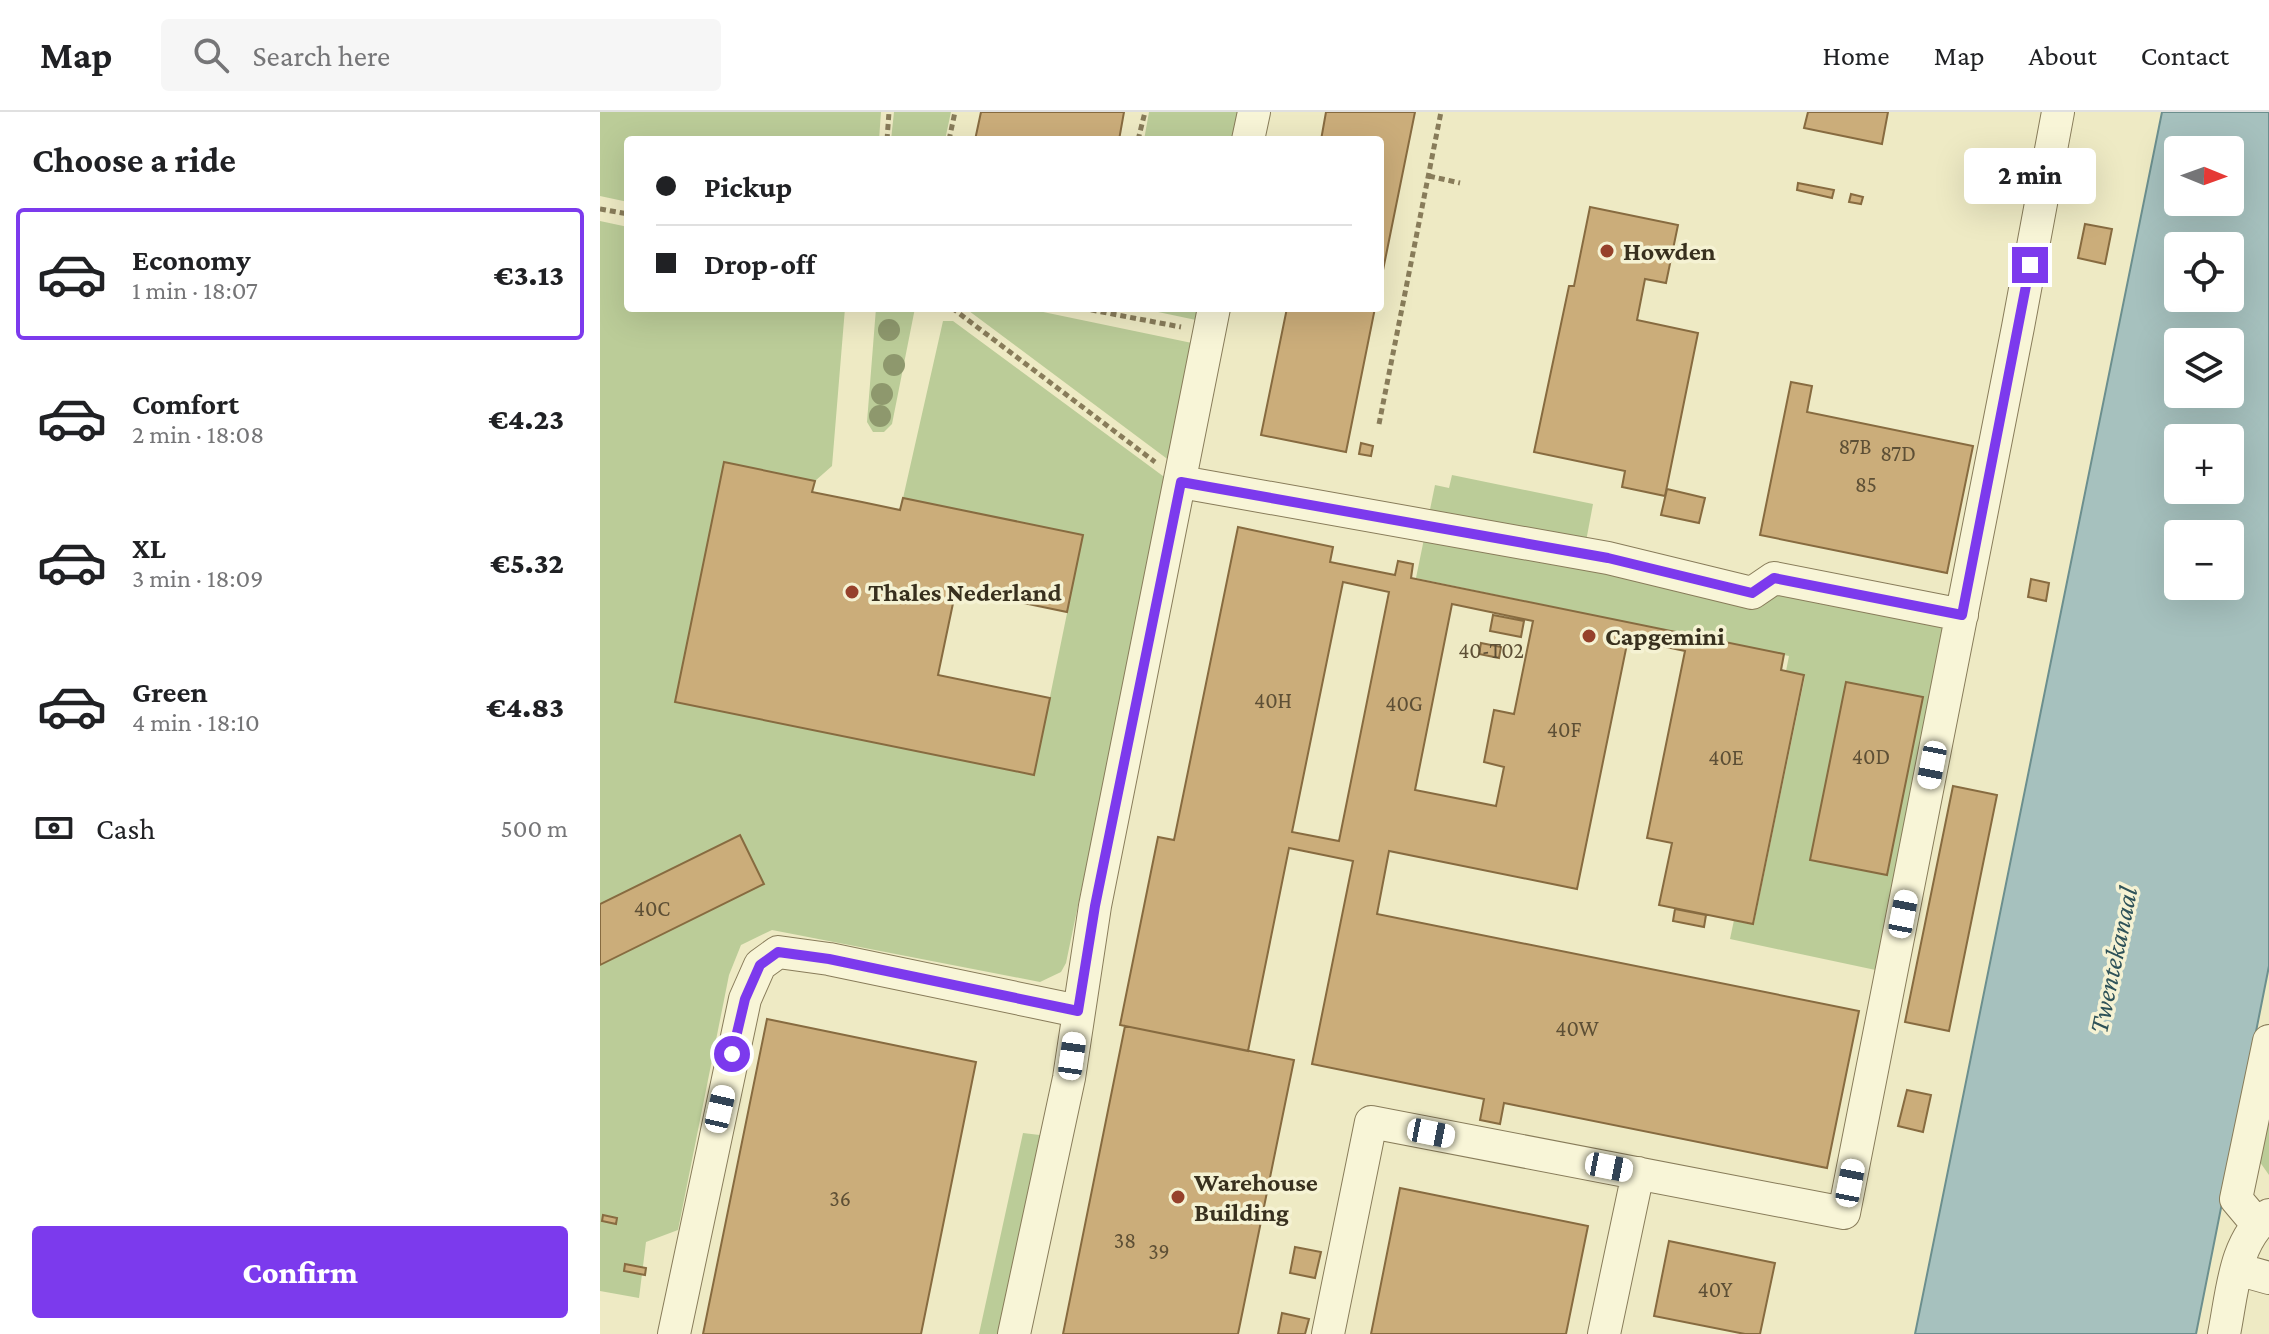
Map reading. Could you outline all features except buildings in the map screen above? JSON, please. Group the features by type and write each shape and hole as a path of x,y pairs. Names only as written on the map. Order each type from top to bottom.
{"street":[{"path":"1249,136 1254,112"},
{"path":"1328,1334 1371,1122 1844,1213 2058,112"},
{"path":"1014,1334 1069,1078 1095,906 1212,320"},
{"path":"1181,482 1608,558 1752,593 1774,578 1962,615"},
{"path":"674,1334 745,999 760,965 778,952 829,959 1078,1011"},
{"path":"2224,1334 2237,1269 2247,1238 2263,1220 2236,1199 2269,1041"},
{"path":"1604,1334 1638,1173"},
{"path":"2237,1269 2269,1278"}],"path":[{"path":"887,136 889,112"},
{"path":"950,136 955,112"},
{"path":"1139,136 1145,112"},
{"path":"1379,424 1441,112"},
{"path":"1429,176 1460,183"},
{"path":"600,209 624,213"},
{"path":"957,312 1181,482"},
{"path":"1125,312 1212,320"}],"green space":[{"path":"600,112 881,112 879,136 624,136 624,201 600,196"},
{"path":"894,112 951,112 946,136 891,136"},
{"path":"1149,112 1239,112 1234,136 1145,136"},
{"path":"600,221 624,226 624,312 845,312 832,466 815,481 724,462 675,702 1034,775 1083,535 903,498 943,321 953,321 1167,479 1066,963 1061,972 1040,982 772,930 741,945 729,975 678,1230 646,1242 639,1298 600,1291"},
{"path":"876,312 914,312 892,424 884,432 873,432 867,422"},
{"path":"970,312 1043,312 1192,343 1170,461"},
{"path":"1158,312 1198,312 1196,320"},
{"path":"1452,475 1593,504 1581,568 1762,607 1770,589 1948,626 1885,972 1730,939 1734,920 1754,923 1805,676 1786,671 1789,656 1416,578 1435,485 1449,488"},
{"path":"2269,1055 2269,1175 2250,1148"},
{"path":"1023,1133 1048,1136 1006,1334 979,1334"}],"water":[{"name":"Twentekanaal","path":"2162,112 2269,112 2269,966 2196,1334 1915,1334"}],"place":[{"name":"Howden","path":"1607,251"},
{"name":"Thales Nederland","path":"852,592"},
{"name":"Capgemini","path":"1589,636"},
{"name":"Warehouse Building","path":"1178,1197"}],"route":[{"path":"732,1054 745,999 760,965 778,952 829,959 1078,1011 1095,906 1181,482 1608,558 1752,593 1774,578 1962,615 2030,265"}]}
